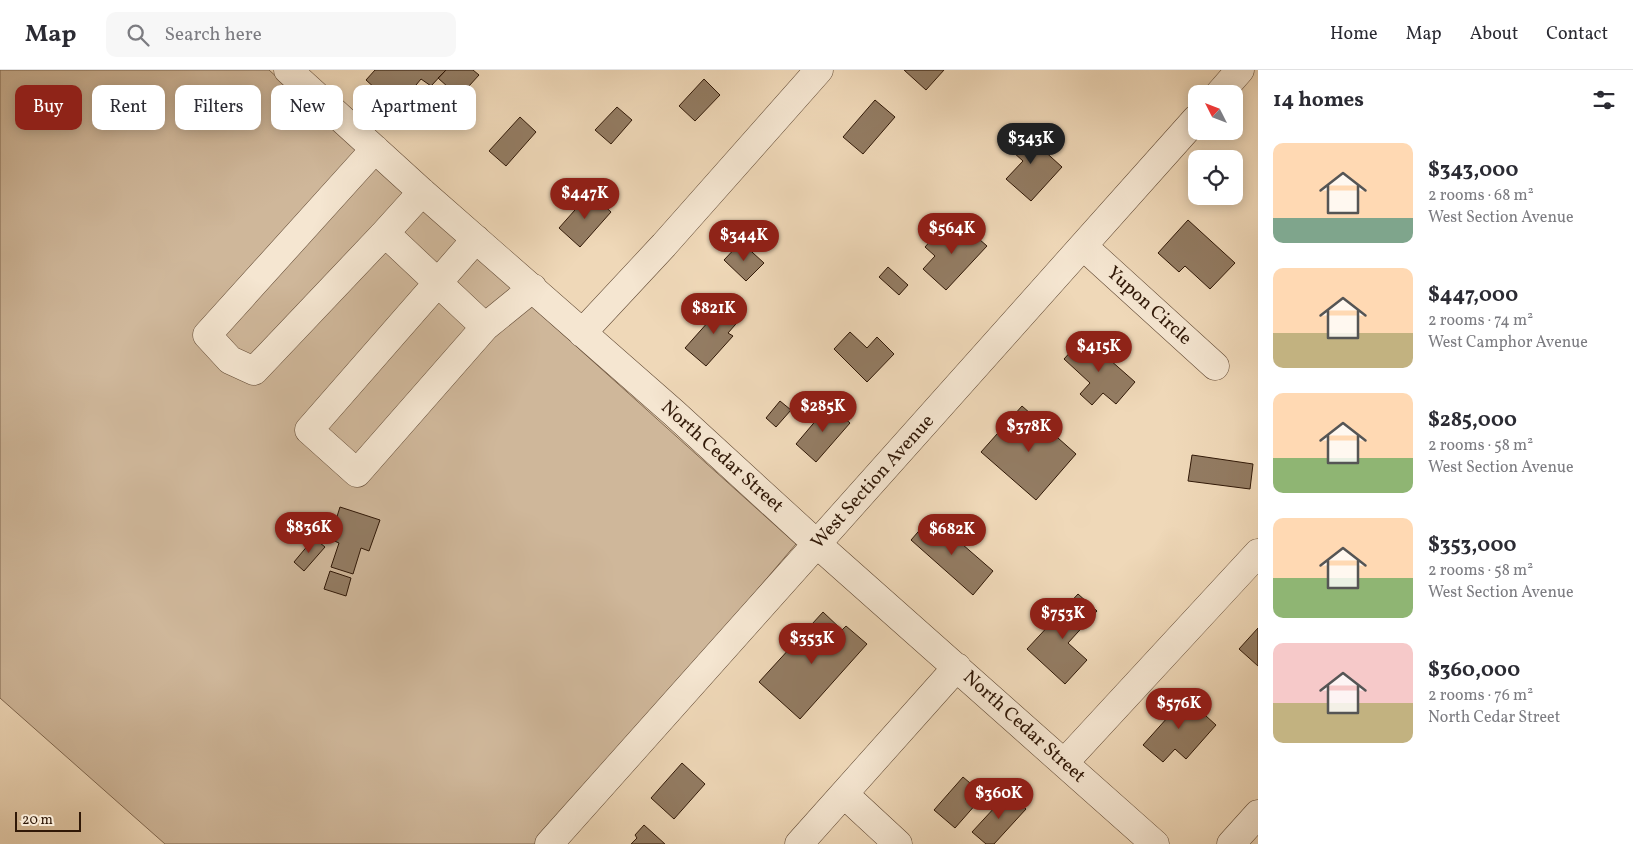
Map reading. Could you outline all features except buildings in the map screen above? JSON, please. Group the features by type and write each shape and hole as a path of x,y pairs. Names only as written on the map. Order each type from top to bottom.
{"street":[{"name":"North Cedar Street","path":"288,70 422,192 674,413 817,544 1155,844"},
{"path":"582,333 664,245 819,70"},
{"path":"1227,85 1240,70"},
{"name":"West Section Avenue","path":"549,844 1188,128"},
{"path":"375,149 207,335 230,360 254,371 422,192"},
{"path":"384,233 485,327"},
{"path":"476,238 309,430 343,461 357,473 485,327 533,288"},
{"name":"Yupon Circle","path":"1083,246 1215,366"},
{"path":"1064,763 1258,553"},
{"path":"799,844 957,667"},
{"path":"844,794 898,844"},
{"path":"1231,844 1258,814"}],"shaded area":[{"path":"0,70 269,70 286,85 271,85 271,130 336,130 796,544 541,844 165,844 0,698"}]}
